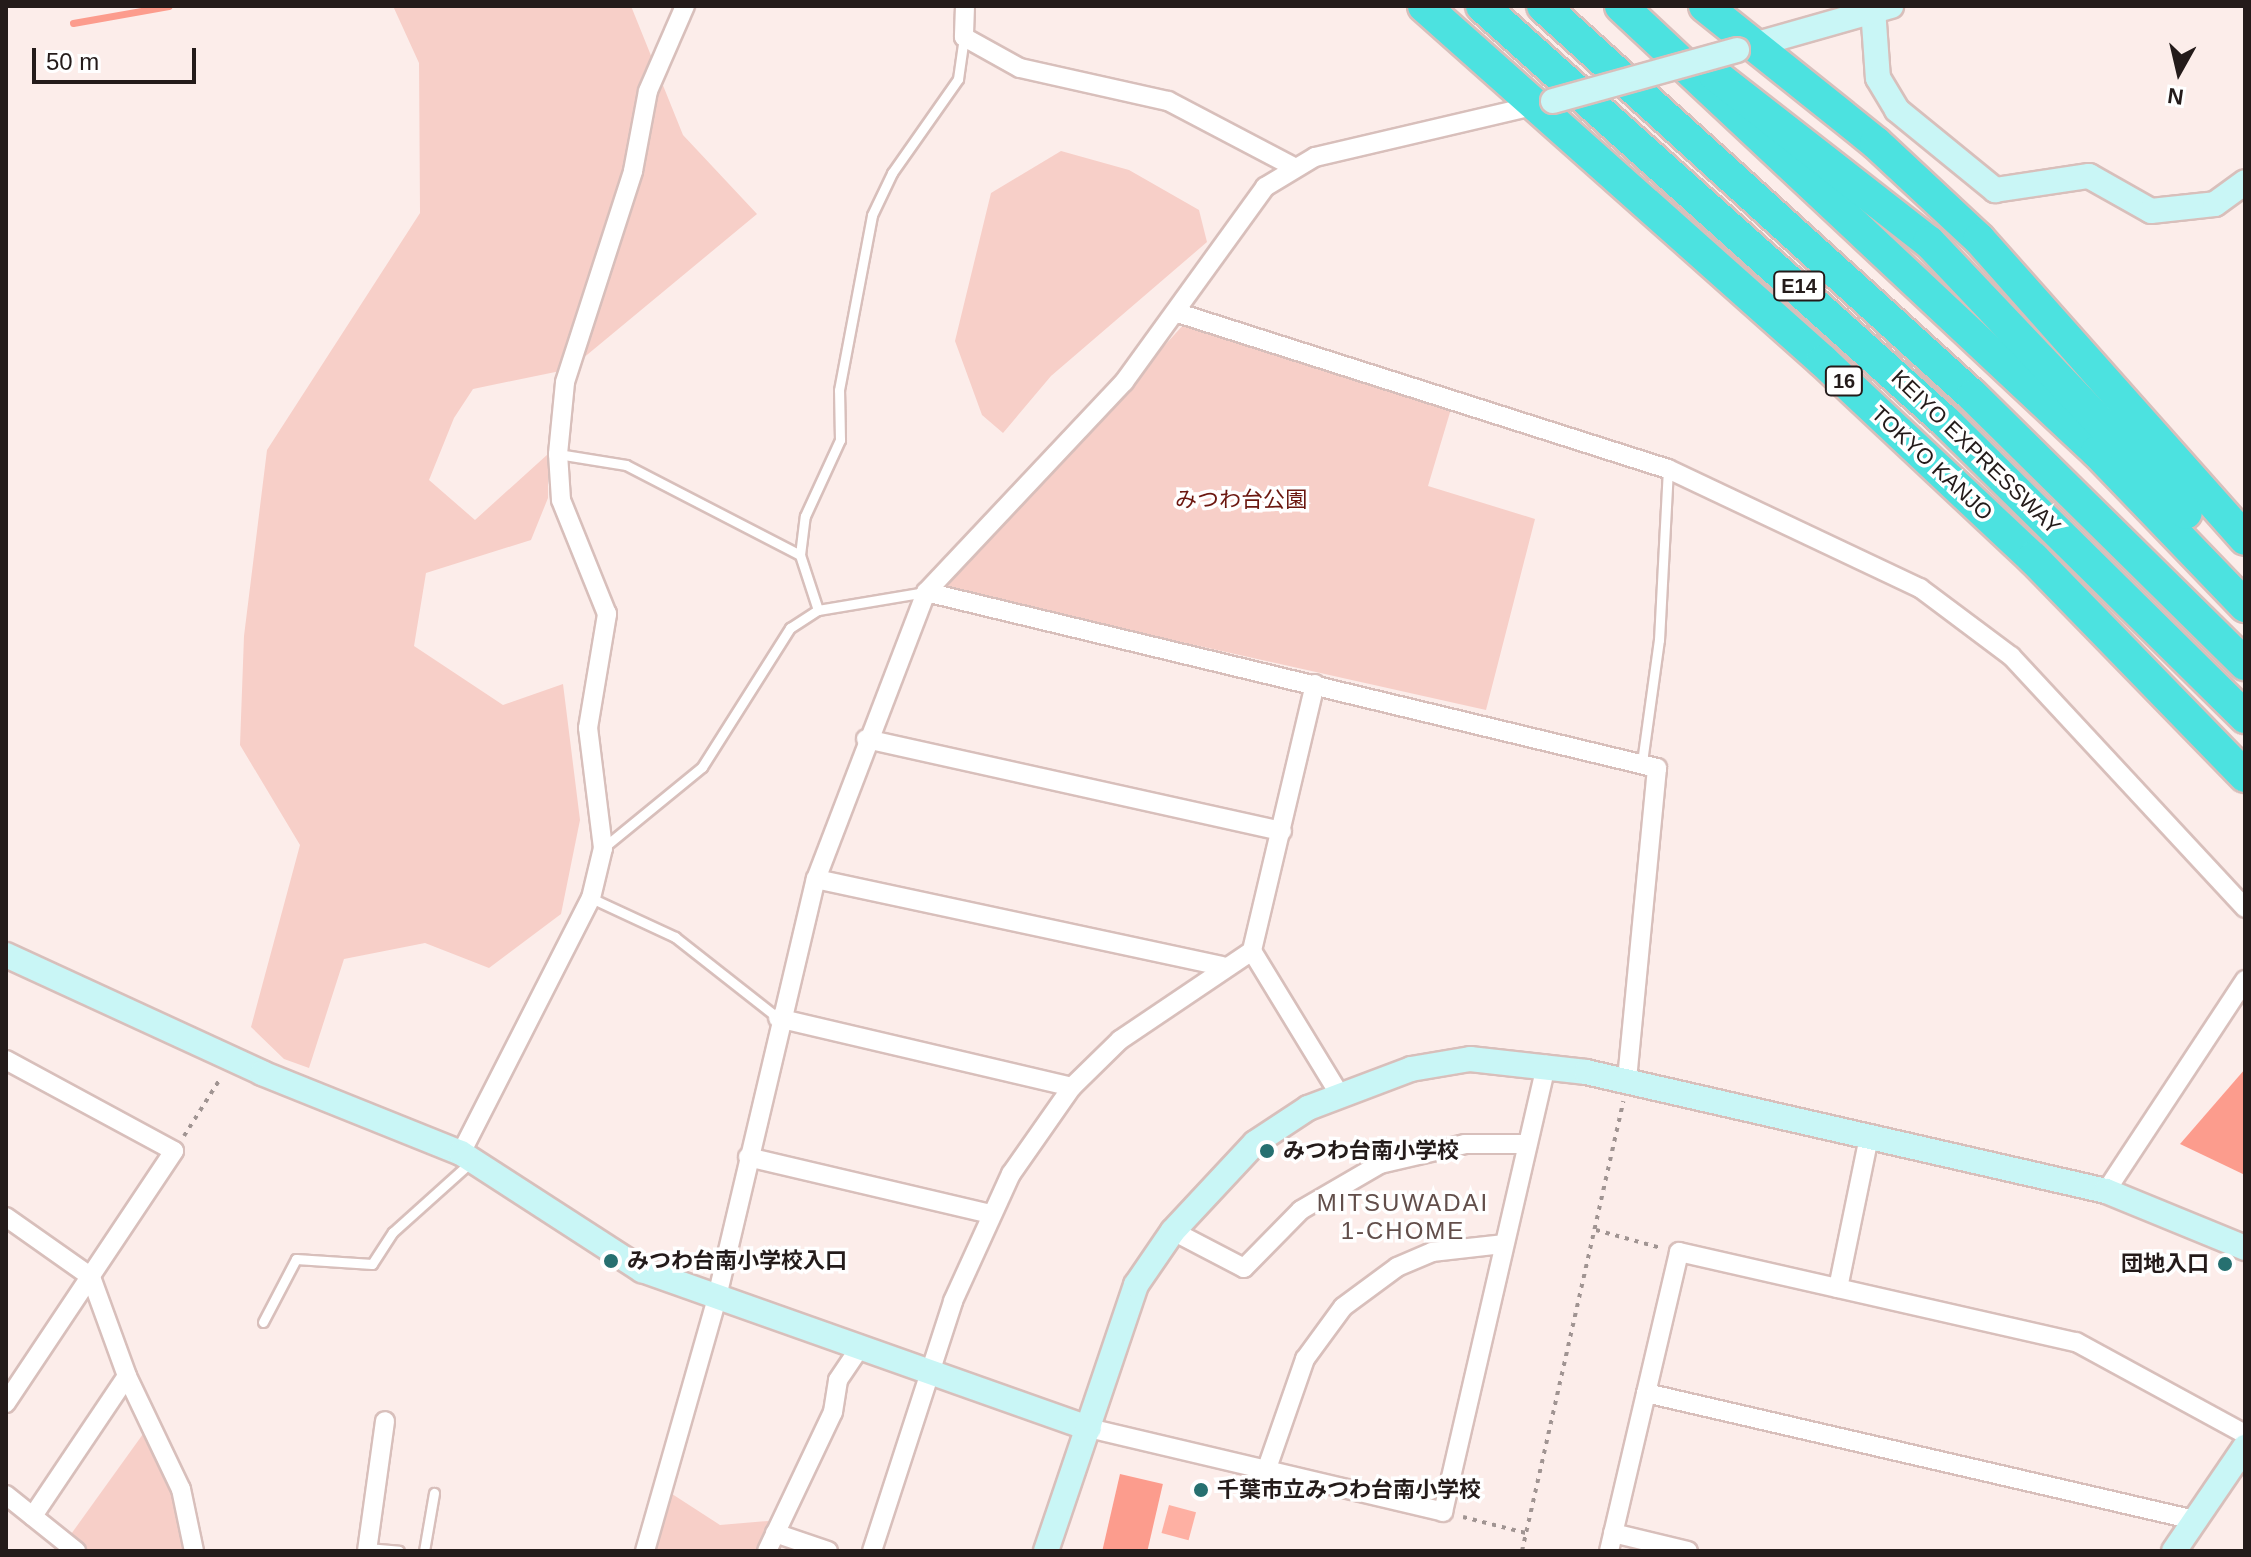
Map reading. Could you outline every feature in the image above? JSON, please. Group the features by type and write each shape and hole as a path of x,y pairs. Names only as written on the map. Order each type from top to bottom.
{"highway":[{"name":"TOKYO KANJO","path":"1424,6 1544,103 2009,536 2245,776"},
{"name":"KEIYO EXPRESSWAY","path":"1482,6 1818,302 2106,576 2245,717"},
{"name":"KEIYO EXPRESSWAY","path":"1543,6 1833,265 2134,552 2245,664"},
{"path":"1621,6 1876,196 2003,315 2245,577"},
{"path":"1621,6 2097,452 2245,606"},
{"path":"1705,6 1746,47 1979,239 2245,539"}],"street":[{"path":"467,1156 591,898 603,848 588,728 607,614 561,500 558,454 569,367 633,171 661,53 685,6"},
{"path":"965,6 964,37 1020,68 1168,101 1292,166"},
{"path":"645,1551 716,1301 778,1018 816,879 866,739 926,592 1124,382 1178,313 1240,217 1292,166 1544,103 1882,8 1878,78 1897,110 1995,190 2089,176 2151,211 2215,204 2245,182"},
{"path":"1178,313 1668,469 1920,588 2011,656 2245,908"},
{"path":"926,592 1657,768 1627,1081"},
{"path":"1315,684 1252,951 1340,1095"},
{"path":"866,739 1282,831"},
{"path":"816,879 1222,966"},
{"path":"872,1551 930,1375 991,1214 1072,1087 1141,1023 1222,966 1252,951"},
{"path":"6,955 232,1059 467,1156 615,1255 716,1301 1089,1428 1443,1512 1546,1065"},
{"path":"2106,1191 2245,980"},
{"path":"778,1018 1072,1087"},
{"path":"1046,1551 1136,1285 1173,1231 1255,1143 1340,1095 1411,1069 1470,1059 1546,1065 1627,1081 2106,1191 2245,1248"},
{"path":"6,1060 174,1151 6,1403"},
{"path":"1838,1288 1869,1137"},
{"path":"1173,1231 1244,1268 1301,1210 1380,1164 1465,1144 1527,1144"},
{"path":"748,1157 991,1214"},
{"path":"6,1217 91,1277 127,1376 181,1489 194,1551"},
{"path":"1266,1471 1305,1359 1343,1307 1397,1267 1432,1252 1503,1244"},
{"path":"1688,1551 1611,1542 1679,1252 2076,1342 2245,1434"},
{"path":"767,1551 833,1412 838,1380 858,1350"},
{"path":"33,1516 127,1376"},
{"path":"1646,1393 2195,1520"},
{"path":"367,1549 385,1421"},
{"path":"2174,1551 2245,1447"},
{"path":"6,1495 76,1551"},
{"path":"775,1533 828,1551"}],"lane":[{"path":"818,610 800,555 805,516 840,440 839,390 872,215 892,173 958,79 964,37"},
{"path":"558,454 626,465 800,555"},
{"path":"1642,762 1659,640 1668,469"},
{"path":"603,848 702,767 790,628 818,610 926,592"},
{"path":"591,898 675,937 778,1018"},
{"path":"263,1322 296,1259 372,1264 393,1232 467,1156"},
{"path":"424,1551 434,1493"},
{"path":"367,1549 399,1551"}],"path":[{"path":"174,1151 232,1059"},
{"path":"1522,1551 1627,1081"},
{"path":"1595,1230 1679,1252"},
{"path":"1443,1512 1526,1533"}],"green space":[{"path":"393,6 631,6 683,135 757,214 570,369 473,389 454,418 429,480 475,520 548,454 548,498 531,540 426,573 414,646 503,705 563,684 580,820 561,914 489,968 425,943 344,959 309,1068 284,1059 251,1027 300,845 240,745 244,636 267,450 420,213 419,63"},
{"path":"1061,151 1129,170 1199,210 1207,242 1051,376 1003,433 982,415 955,341 991,193"},
{"name":"みつわ台公園","path":"1185,323 1451,409 1428,486 1535,519 1486,710 943,589"},
{"path":"143,1434 178,1493 190,1551 87,1551 69,1537"},
{"path":"669,1492 720,1525 768,1521 768,1551 654,1551"}],"shaded area":[{"path":"2245,1069 2245,1175 2180,1144"},
{"path":"1120,1474 1163,1484 1147,1551 1102,1551"}],"building":[{"path":"1169,1505 1196,1512 1189,1540 1161,1533"}],"waterway":[{"path":"73,23 169,6"}],"place":[{"name":"みつわ台南小学校","path":"1267,1151"},
{"name":"みつわ台南小学校入口","path":"611,1261"},
{"name":"団地入口","path":"2225,1264"},
{"name":"千葉市立みつわ台南小学校","path":"1201,1490"}],"district":[{"name":"MITSUWADAI 1-CHOME","path":"1403,1217"}]}
